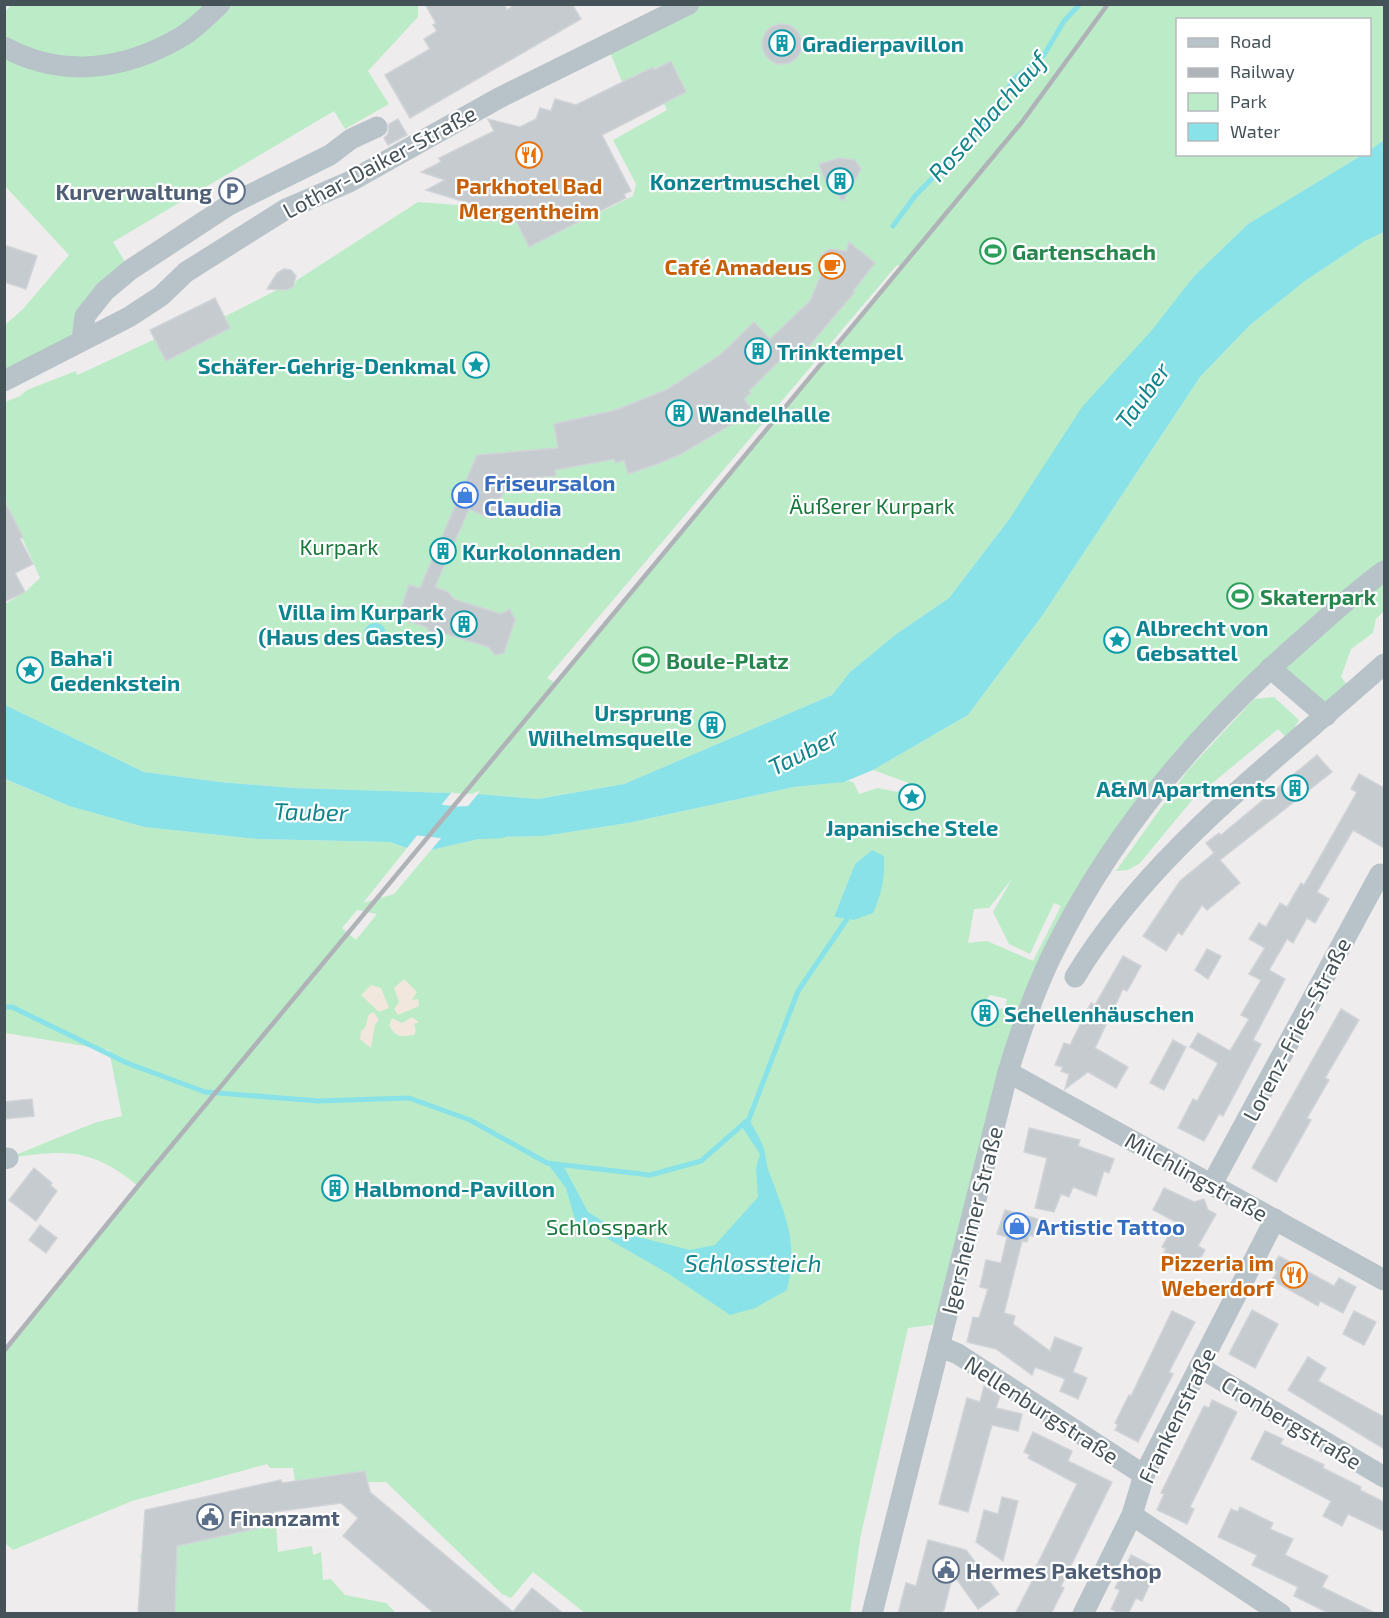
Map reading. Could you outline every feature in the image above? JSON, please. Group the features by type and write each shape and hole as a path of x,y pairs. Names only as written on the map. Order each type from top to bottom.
{"street":[{"path":"4,47 19,55 46,63 88,69 137,57 183,37 220,4"},
{"name":"Lothar-Daiker-Straße","path":"4,381 129,317 160,296 186,272 286,209 349,182 499,98 689,4"},
{"name":"Lothar-Daiker-Straße","path":"82,340 85,316 105,291 129,270 229,205 330,155 351,139 377,127"},
{"name":"Igersheimer Straße","path":"872,1614 1008,1072 1027,1014 1051,957 1116,844 1155,792 1224,712 1270,668 1384,571"},
{"path":"1075,977 1092,950 1157,869 1223,805 1384,664"},
{"path":"1270,668 1326,716"},
{"name":"Lorenz-Fries-Straße","path":"1212,1184 1380,874"},
{"name":"Milchlingstraße","path":"1008,1072 1384,1280"},
{"name":"Frankenstraße","path":"1083,1614 1132,1515 1144,1475 1275,1219"},
{"name":"Nellenburgstraße","path":"939,1346 958,1354 1144,1475"},
{"name":"Cronbergstraße","path":"1199,1367 1384,1477"},
{"path":"1132,1515 1261,1608 1281,1614"}],"green space":[{"path":"11,5 418,5 418,17 368,71 389,104 345,129 334,111 113,242 130,270 105,291 82,340 5,381 5,325 23,309 69,255 4,185 4,13"},
{"name":"Kurpark","path":"689,5 1384,5 1384,140 1371,149 1371,18 1176,18 1176,156 1360,156 1248,224 1194,276 949,598 895,635 850,672 832,695 624,784 538,799 478,794 294,788 220,782 144,772 5,705 5,604 25,592 40,578 5,499 5,402 20,396 27,390 76,371 77,375 82,373 155,339 166,361 230,328 224,317 279,289 286,290 293,287 297,280 418,202 483,207 479,215 485,218 488,208 514,217 529,247 633,196 636,184 613,140 667,110 664,104 686,92 671,61 654,70 652,67 622,82 607,45","holes":["964,191 556,683 547,678 897,265 900,266"]},
{"name":"Schlosspark","path":"1384,232 1384,611 1376,619 1373,633 1351,649 1341,677 1353,692 1326,716 1270,668 1155,792 1051,957 946,1323 908,1328 860,1539 850,1613 585,1613 533,1572 511,1598 502,1594 386,1482 367,1482 365,1471 295,1481 293,1468 270,1468 267,1464 132,1501 13,1550 5,1543 5,1351 138,1186 106,1164 77,1154 62,1153 8,1158 94,1123 122,1116 109,1050 5,1033 4,779 69,806 144,827 257,839 390,842 407,848 363,903 394,894 431,850 488,837 544,836 628,823 794,787 849,781 854,783 859,794 878,788 897,792 909,783 873,770 968,715 1042,616 1200,377 1250,325 1305,281 1365,241","holes":["872,850 884,856 854,920 834,917 855,864","1012,879 993,912 1009,944 1030,954 1054,903 1061,906 1033,961 987,941 968,943 974,909 989,908","357,910 377,914 356,940 342,928","990,995 1007,999 1005,1007 993,1012 992,1017 985,1021 977,1015 979,1007"]},
{"path":"1274,697 1299,720 1288,739 1278,729 1193,799 1140,863 1128,870 1116,871 1188,770 1254,699"},
{"path":"276,1524 278,1552 312,1546 313,1555 321,1552 323,1580 331,1579 345,1595 386,1603 396,1613 175,1613 177,1564 140,1558 141,1554"}],"sand":[{"path":"404,979 417,992 412,1000 418,999 419,1006 398,1015 394,1009 399,1002 394,988"},
{"path":"371,985 381,988 389,1008 379,1012 361,995"},
{"path":"374,1012 379,1020 375,1025 371,1048 360,1039 369,1014"},
{"path":"412,1017 419,1022 414,1024 416,1030 414,1035 399,1036 389,1025 392,1018 402,1023"}],"water":[{"path":"1384,140 1384,232 1365,241 1305,281 1250,325 1200,377 1042,616 968,715 873,770 844,782 794,787 628,823 544,836 488,837 431,850 478,794 538,799 624,784 832,695 850,672 895,635 949,598 1010,518 1082,407 1152,330 1194,276 1248,224 1360,156 1371,156 1371,149"},
{"path":"375,623 383,626 386,634 383,642 375,645 367,642 364,634 367,626"},
{"path":"5,705 144,772 220,782 294,788 451,793 407,848 390,842 257,839 144,827 69,806 5,779"},
{"path":"872,850 884,856 882,885 873,913 854,920 834,917 855,864"},
{"name":"Schlossteich","path":"749,1119 763,1145 768,1169 785,1216 792,1257 787,1290 755,1308 730,1315 669,1274 575,1220 566,1188 547,1163 563,1165 588,1212 622,1233 690,1250 715,1245 758,1197 756,1168 760,1154 742,1127"}],"pier":[{"path":"453,791 453,795 409,850 405,851"},
{"path":"480,791 429,852 429,848 475,792"}],"building":[{"path":"425,4 504,4 507,10 516,4 572,4 581,19 410,118 385,75 430,49 424,39 437,31 433,25 436,23"},
{"name":"Gradierpavillon","path":"782,24 790,25 796,30 801,36 801,52 796,58 790,63 782,64 774,63 768,58 763,52 762,44 763,36 768,30 774,25"},
{"name":"Parkhotel Bad Mergentheim","path":"671,61 686,92 602,135 631,191 624,194 626,198 529,247 514,217 426,190 445,180 421,172 441,162 439,158 494,131 488,119 520,127 536,119 540,108 551,111 555,99 576,105 653,67 654,70"},
{"path":"398,119 407,135 388,145 384,138 388,134 389,124"},
{"name":"Konzertmuschel","path":"839,158 855,160 861,169 843,201 826,183 819,164"},
{"path":"849,242 875,263 853,291 855,292 797,360 789,351 749,391 751,393 744,399 753,412 681,454 655,465 628,474 624,460 615,463 614,459 555,470 556,476 509,479 492,519 469,509 435,587 448,592 454,599 501,614 510,609 515,620 504,653 495,655 488,647 443,633 433,637 426,627 398,618 409,585 420,588 477,455 558,448 554,424 616,410 668,389 720,355 754,322 770,339 810,301 821,275 819,264 821,255 829,249 847,251"},
{"path":"4,245 37,256 26,289 4,282"},
{"path":"284,269 291,270 296,276 293,287 286,290 267,289 277,273"},
{"path":"215,298 230,328 166,361 150,330"},
{"path":"4,500 23,537 20,539 33,564 15,573 25,592 4,602"},
{"path":"1317,755 1332,772 1220,860 1240,883 1207,910 1202,905 1182,935 1178,932 1166,951 1143,936 1180,881 1214,853 1206,843 1219,833 1221,835"},
{"path":"1359,774 1384,788 1384,848 1353,830 1317,892 1329,899 1315,923 1307,918 1293,943 1287,939 1269,970 1285,979 1253,1040 1261,1044 1223,1116 1219,1114 1204,1141 1178,1128 1193,1099 1197,1101 1218,1063 1190,1047 1198,1033 1230,1051 1249,1019 1241,1015 1261,980 1249,974 1265,948 1249,939 1259,923 1266,927 1280,903 1287,907 1301,883 1304,885 1357,792 1351,789"},
{"path":"1207,949 1221,956 1208,979 1195,970"},
{"path":"1123,956 1141,966 1127,991 1123,989 1095,1048 1128,1067 1116,1088 1088,1072 1065,1089 1069,1074 1061,1071 1063,1067 1055,1065 1064,1043 1070,1045 1091,1003 1095,1005"},
{"name":"Schellenhäuschen","path":"985,1004 991,1006 993,1012 991,1018 985,1020 979,1018 977,1012 979,1006"},
{"path":"1341,1009 1359,1020 1325,1078 1329,1080 1307,1118 1311,1120 1276,1182 1252,1168"},
{"path":"1173,1040 1186,1047 1164,1090 1150,1083"},
{"path":"32,1099 34,1116 4,1119 4,1102"},
{"path":"1029,1128 1080,1140 1078,1146 1114,1159 1109,1173 1104,1171 1096,1196 1073,1187 1069,1197 1061,1194 1054,1212 1035,1208 1047,1158 1024,1152"},
{"path":"34,1168 52,1183 50,1185 57,1191 36,1221 9,1200"},
{"name":"Halbmond-Pavillon","path":"335,1177 343,1180 346,1188 343,1196 335,1199 327,1196 324,1188 327,1180"},
{"path":"1164,1188 1194,1202 1204,1199 1208,1210 1216,1214 1198,1246 1205,1250 1196,1266 1164,1252 1166,1249 1162,1247 1176,1222 1153,1210"},
{"path":"1005,1210 1038,1219 1033,1236 1029,1235 1027,1242 1022,1241 1004,1313 1015,1316 1013,1324 1050,1351 1055,1337 1082,1348 1073,1372 1087,1378 1078,1399 1060,1391 1065,1379 1035,1367 1032,1375 996,1349 967,1342 973,1317 979,1318 988,1289 980,1287 986,1260 1001,1263 1007,1237 997,1234"},
{"path":"40,1225 57,1238 46,1253 29,1240"},
{"path":"1279,1256 1334,1286 1339,1278 1356,1287 1343,1313 1320,1301 1318,1306 1272,1280 1277,1272 1271,1269"},
{"path":"1252,1310 1278,1324 1255,1368 1229,1354"},
{"path":"1172,1311 1195,1322 1169,1372 1173,1374 1138,1442 1115,1430 1118,1425 1115,1423 1129,1395 1131,1396"},
{"path":"1354,1311 1376,1322 1364,1345 1343,1334"},
{"path":"1308,1357 1326,1368 1318,1381 1384,1417 1384,1449 1288,1390"},
{"path":"984,1386 1000,1396 996,1408 1022,1414 1018,1431 992,1425 968,1512 939,1504 967,1398 980,1402"},
{"path":"1212,1400 1237,1412 1190,1507 1194,1509 1187,1524 1157,1510 1164,1494 1161,1493 1204,1406 1209,1408"},
{"path":"1265,1431 1283,1439 1280,1444 1324,1465 1323,1468 1361,1487 1360,1490 1384,1502 1384,1531 1348,1514 1342,1526 1323,1516 1331,1501 1251,1459"},
{"path":"1033,1432 1072,1451 1068,1461 1112,1482 1061,1586 1064,1588 1051,1614 1015,1614 1042,1562 1036,1567 1077,1484 1028,1458 1030,1455 1024,1452"},
{"path":"365,1471 370,1492 513,1612 532,1588 564,1614 435,1614 343,1536 358,1518 341,1503 274,1512 276,1524 177,1546 175,1614 138,1614 145,1510 281,1480 282,1483"},
{"path":"1002,1497 1018,1501 1003,1561 976,1542 984,1510 998,1514"},
{"path":"1240,1507 1273,1523 1270,1529 1293,1539 1285,1555 1328,1576 1322,1587 1377,1614 1330,1614 1294,1596 1298,1587 1252,1565 1257,1555 1218,1537 1231,1509 1238,1512"},
{"path":"928,1540 966,1550 999,1594 978,1609 953,1574 944,1610 939,1614 898,1614 906,1583 916,1586"},
{"path":"1131,1555 1157,1568 1142,1601 1136,1598 1128,1614 1121,1614 1111,1609 1120,1590 1115,1588"}],"waterway":[{"name":"Rosenbachlauf","path":"893,226 915,196 988,121 1014,79 1044,55 1064,21 1080,4"},
{"name":"Tauber","path":"386,815 455,823 499,822"},
{"path":"4,1007 12,1007 127,1063 205,1092 319,1101 409,1098 470,1120 547,1163 650,1175 701,1161 749,1119 798,991 847,919"}],"railway":[{"path":"4,1351 138,1186 1022,122 1108,4"}],"place":[{"name":"Gradierpavillon","path":"782,43"},
{"name":"Parkhotel Bad Mergentheim","path":"529,155"},
{"name":"Konzertmuschel","path":"840,181"},
{"name":"Kurverwaltung","path":"232,191"},
{"name":"Gartenschach","path":"993,251"},
{"name":"Café Amadeus","path":"832,266"},
{"name":"Trinktempel","path":"758,351"},
{"name":"Schäfer-Gehrig-Denkmal","path":"476,365"},
{"name":"Wandelhalle","path":"679,413"},
{"name":"Friseursalon Claudia","path":"465,495"},
{"name":"Kurkolonnaden","path":"443,551"},
{"name":"Skaterpark","path":"1240,596"},
{"name":"Villa im Kurpark (Haus des Gastes)","path":"464,624"},
{"name":"Albrecht von Gebsattel","path":"1117,640"},
{"name":"Boule-Platz","path":"646,660"},
{"name":"Baha'i Gedenkstein","path":"30,670"},
{"name":"Ursprung Wilhelmsquelle","path":"712,725"},
{"name":"A&M Apartments","path":"1295,788"},
{"name":"Japanische Stele","path":"912,797"},
{"name":"Schellenhäuschen","path":"985,1013"},
{"name":"Halbmond-Pavillon","path":"335,1188"},
{"name":"Artistic Tattoo","path":"1017,1226"},
{"name":"Pizzeria im Weberdorf","path":"1294,1275"},
{"name":"Finanzamt","path":"210,1517"},
{"name":"Hermes Paketshop","path":"946,1570"}],"park label":[{"name":"Äußerer Kurpark","path":"872,505"}]}
